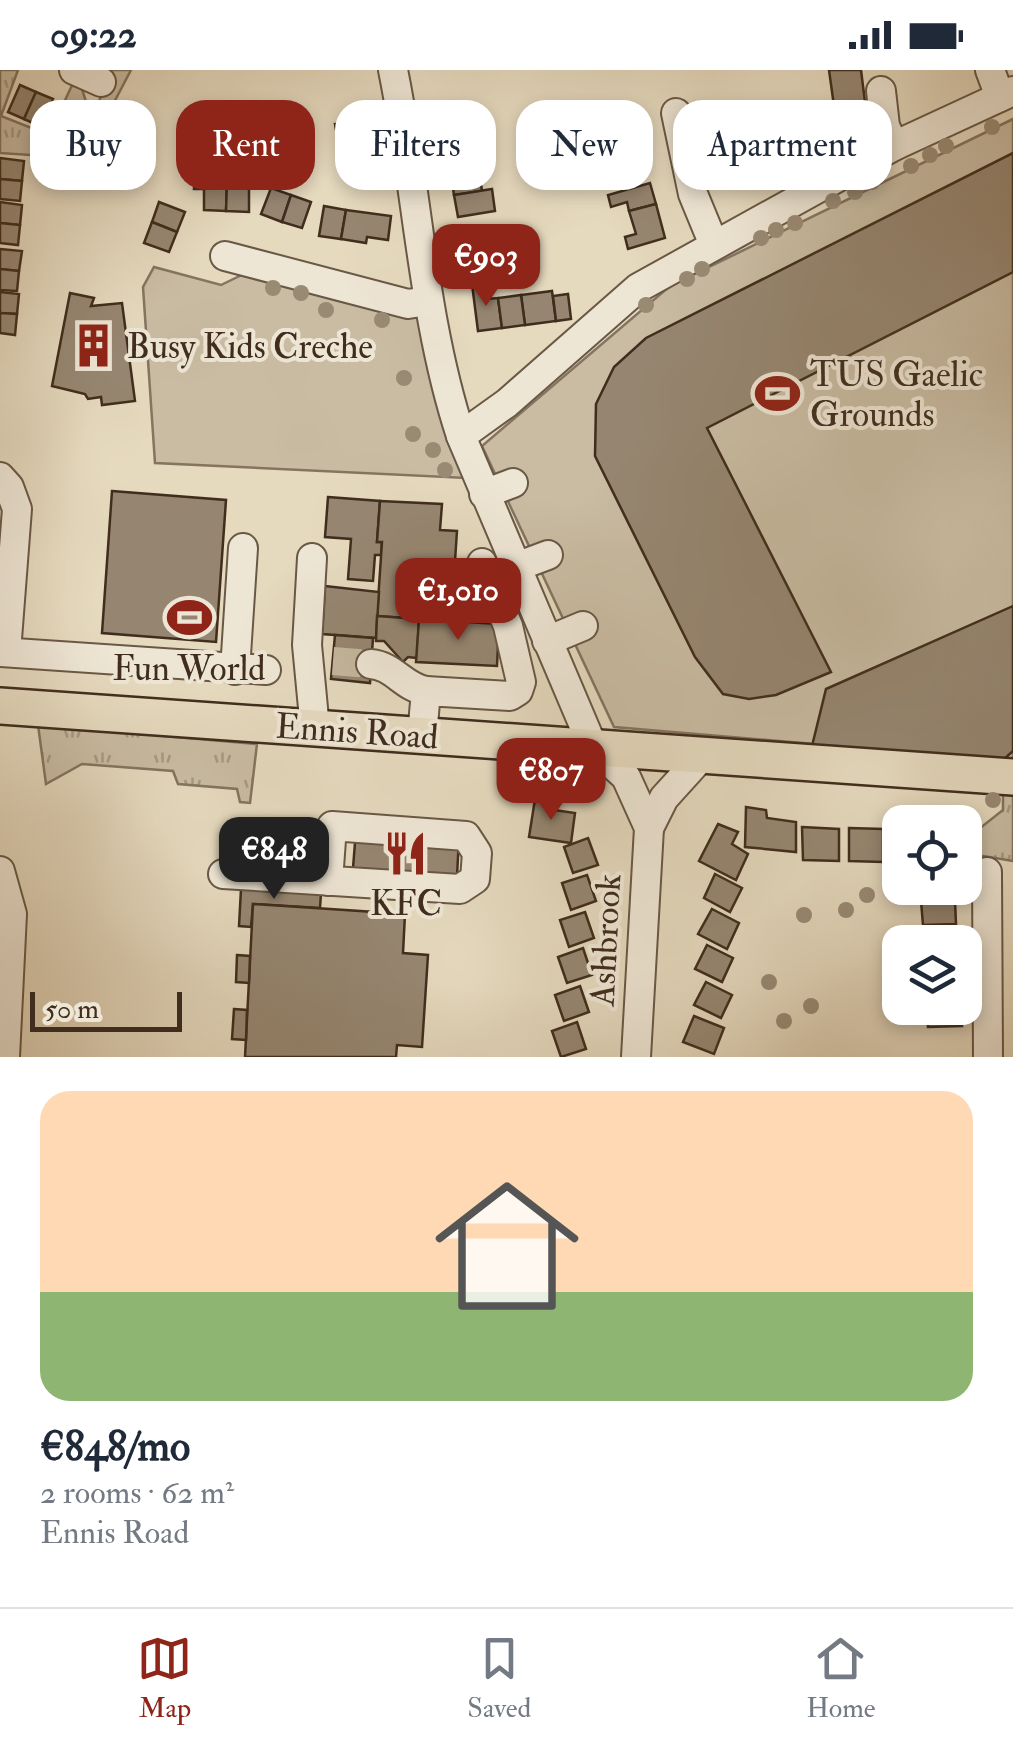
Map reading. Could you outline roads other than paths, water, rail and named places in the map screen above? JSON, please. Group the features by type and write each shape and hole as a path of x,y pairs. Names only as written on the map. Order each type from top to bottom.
{"main road":[{"name":"Ennis Road","path":"0,706 1013,777"}],"street":[{"path":"74,70 102,82"},
{"path":"392,70 408,147 427,301 448,395 484,494 593,747"},
{"path":"461,436 507,403 638,288 1001,86"},
{"path":"881,91 885,126 894,146"},
{"path":"691,190 714,244"},
{"path":"226,256 408,304 427,301"},
{"path":"0,476 9,487 16,509 3,652 266,670"},
{"path":"484,494 513,483"},
{"path":"235,670 243,548"},
{"path":"516,568 548,554"},
{"path":"312,558 307,645 321,660 315,728"},
{"path":"371,664 388,667 411,687 426,690 510,696 518,691 521,682 508,626 482,562"},
{"path":"508,626 583,626"},
{"path":"422,736 426,690"},
{"name":"Ashbrook","path":"593,747 626,777 649,828"},
{"name":"Ashbrook","path":"636,1057 649,828 664,798 702,756"},
{"path":"222,874 328,881 460,889 475,879 477,853 466,836 332,826 328,881"},
{"path":"0,871 12,914 4,1057"},
{"path":"986,872 988,1057"}],"tunnel":[{"path":"333,661 371,664"}],"place":[{"name":"Busy Kids Creche","path":"94,346"},
{"name":"TUS Gaelic Grounds","path":"777,394"},
{"name":"Fun World","path":"189,618"},
{"name":"KFC","path":"406,853"}]}
